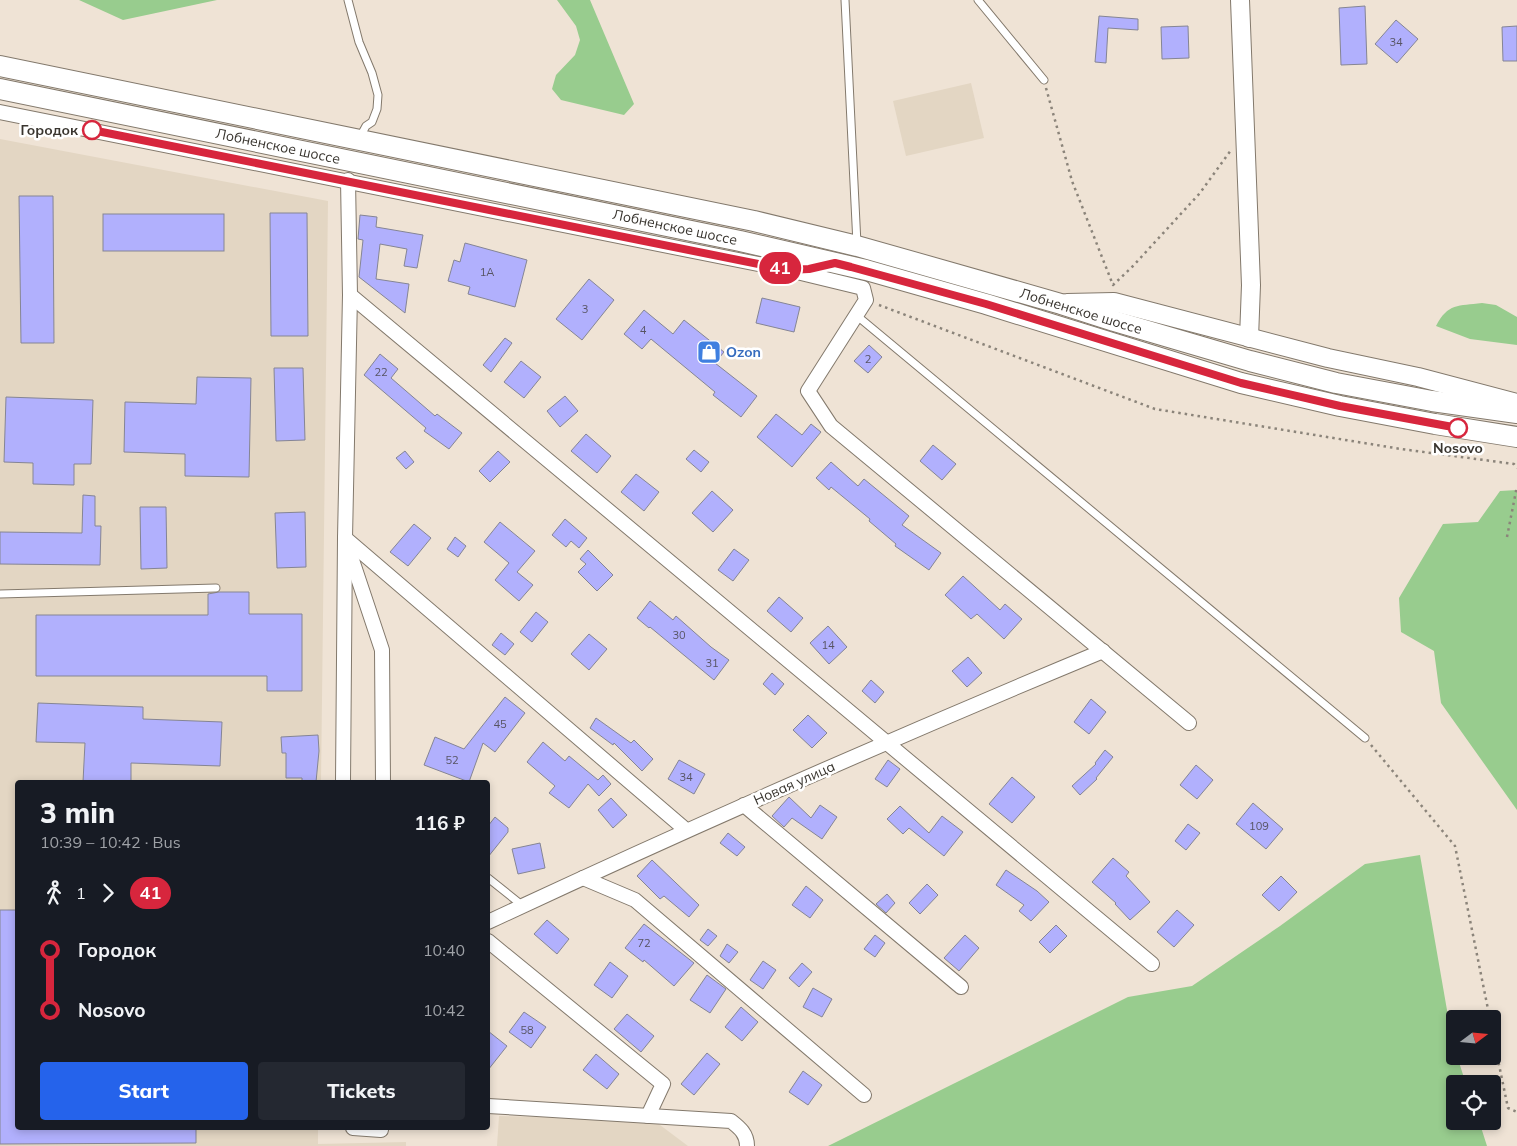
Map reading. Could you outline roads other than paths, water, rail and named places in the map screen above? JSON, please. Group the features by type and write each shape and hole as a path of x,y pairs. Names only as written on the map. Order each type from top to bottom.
{"main road":[{"name":"Лобненское шоссе","path":"0,66 754,221 857,246 1061,304 1232,356 1336,383 1432,401 1517,413"},
{"name":"Лобненское шоссе","path":"0,88 740,241 835,263 986,304 1241,383 1349,408 1517,437"}],"street":[{"path":"1240,0 1251,285 1249,338"},
{"path":"0,112 348,180 788,270 864,288 866,300 808,391 831,426 1189,723"},
{"path":"343,780 345,538 350,295 348,180"},
{"path":"788,270 809,269 835,263"},
{"path":"350,295 1152,964"},
{"path":"1061,304 1114,302 1328,358 1517,403"},
{"path":"345,538 382,650 383,780"},
{"path":"345,538 686,830"},
{"name":"Новая улица","path":"490,921 686,830 744,806 885,742 1103,651"},
{"path":"744,806 962,988"},
{"path":"583,878 635,900 864,1095"},
{"path":"490,943 663,1084 648,1116"},
{"path":"490,1106 731,1121 741,1128 747,1140 747,1146"}],"lane":[{"path":"348,0 359,42 372,73 378,95 377,109 372,122 366,126 358,140"},
{"path":"845,0 857,246"},
{"path":"978,0 1044,80"},
{"path":"856,314 1365,738"},
{"path":"0,594 216,588"},
{"path":"490,880 523,906"}],"place":[{"name":"Городок","path":"92,130"},
{"name":"Ozon","path":"709,352"},
{"name":"Nosovo","path":"1458,428"}]}
